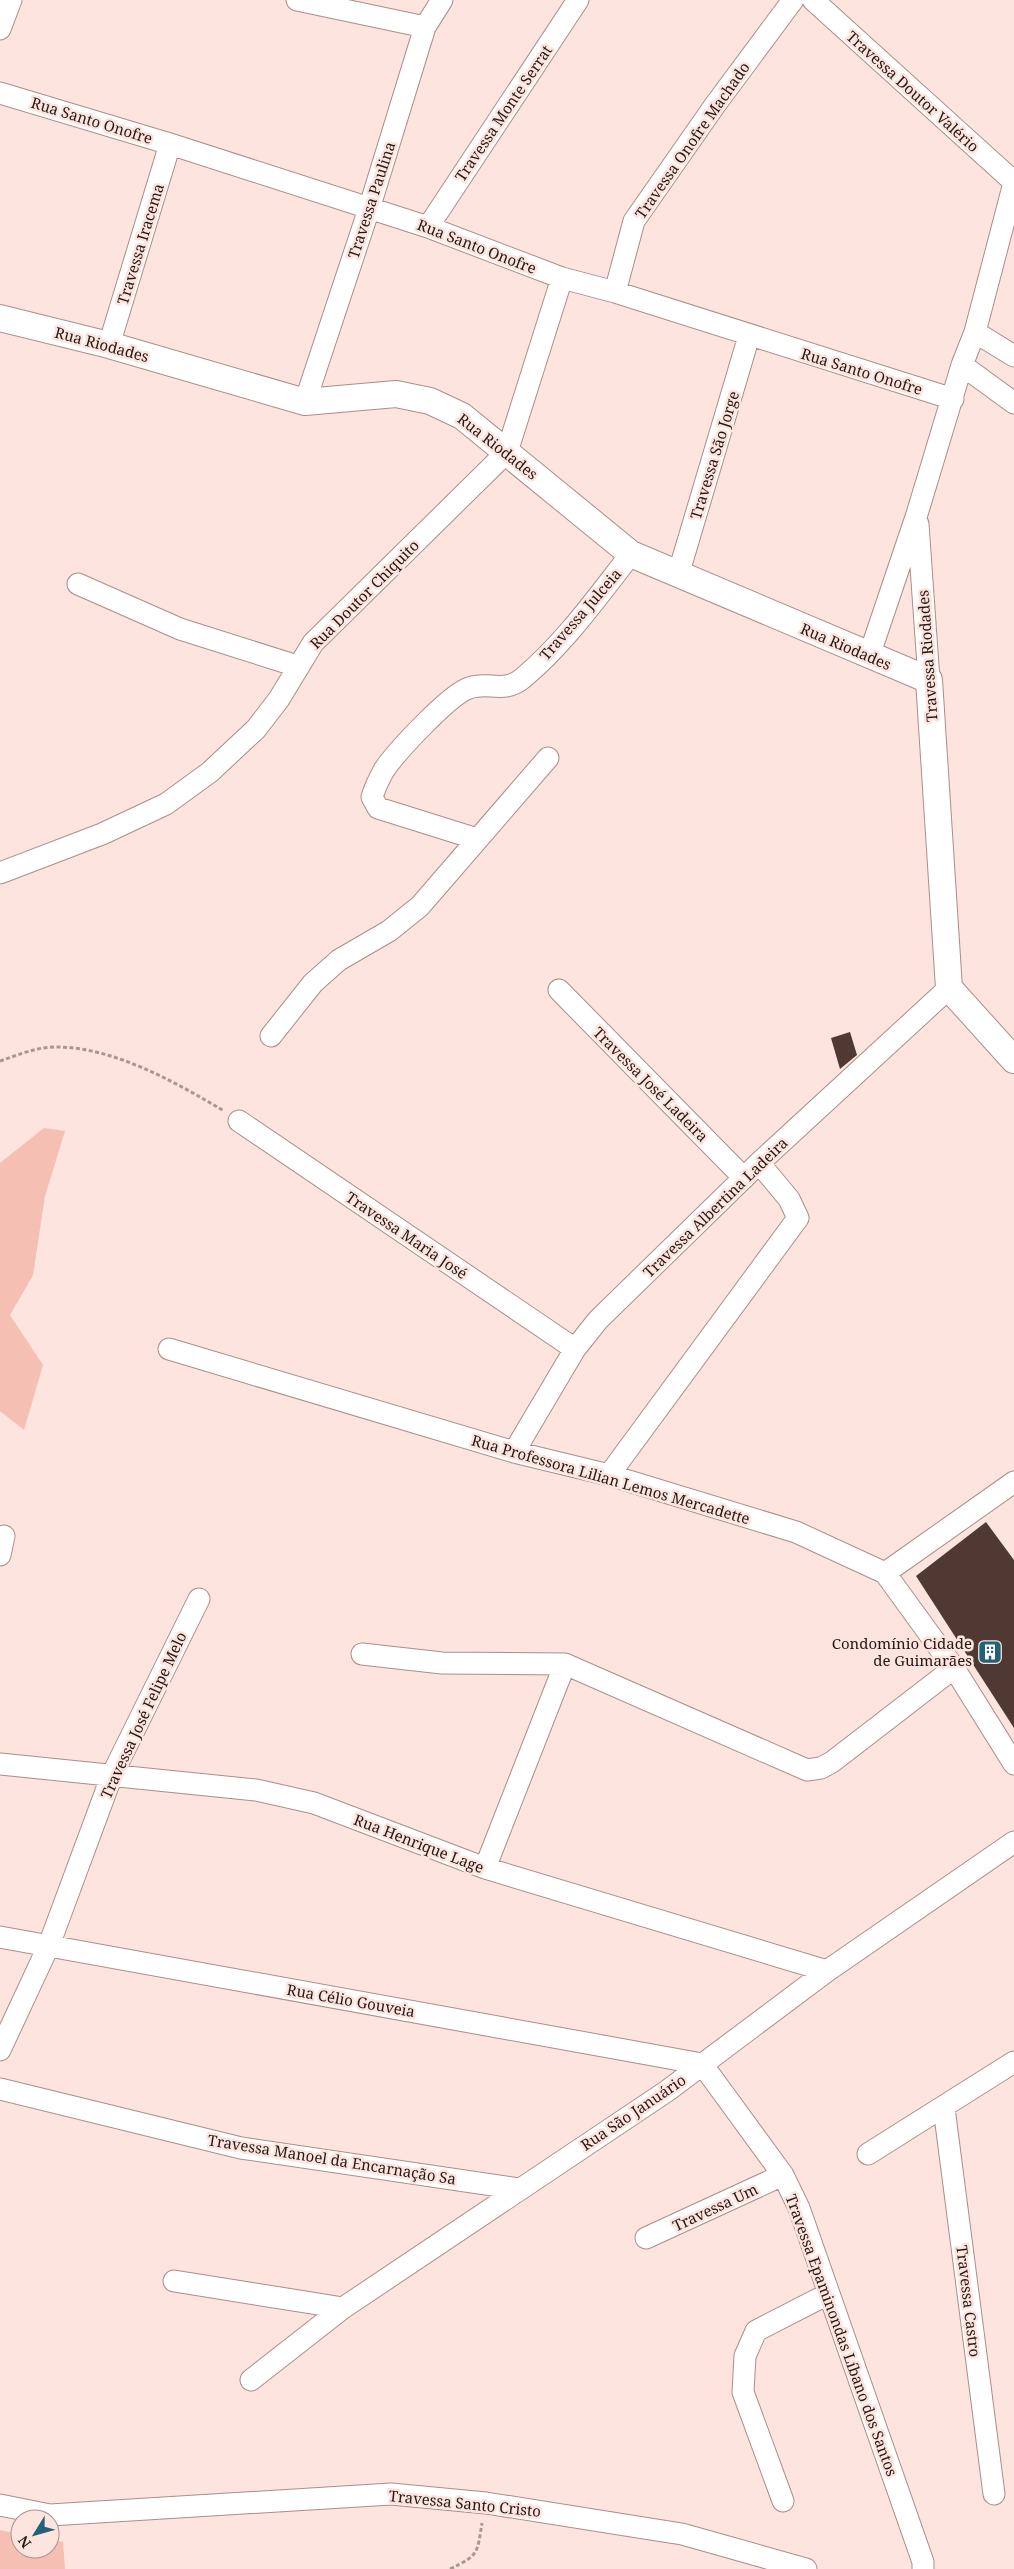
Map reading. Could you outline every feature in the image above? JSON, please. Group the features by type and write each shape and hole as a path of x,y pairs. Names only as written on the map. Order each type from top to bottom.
{"street":[{"path":"0,29 11,0"},
{"path":"297,0 425,27"},
{"name":"Travessa Paulina","path":"305,402 369,210 425,27 442,0"},
{"name":"Travessa Monte Serrat","path":"428,227 578,0"},
{"name":"Travessa Onofre Machado","path":"615,292 634,221 714,105 793,0"},
{"name":"Travessa Doutor Valério","path":"813,0 1014,183"},
{"name":"Rua Santo Onofre","path":"0,93 170,144 369,210 428,227 562,278 615,292 953,399"},
{"name":"Travessa Iracema","path":"110,344 170,144"},
{"name":"Travessa Riodades","path":"949,988 917,514 962,365 975,332 1014,183"},
{"path":"507,452 562,278"},
{"name":"Rua Riodades","path":"0,318 110,344 305,402 396,394 430,401 462,416 631,554 929,680"},
{"path":"975,332 1014,356"},
{"name":"Travessa São Jorge","path":"678,575 750,336"},
{"path":"962,365 1014,403"},
{"name":"Rua Doutor Chiquito","path":"0,873 102,834 166,804 210,772 256,729 279,698 297,666 319,637 507,452"},
{"path":"869,656 917,514"},
{"name":"Travessa Julceia","path":"477,839 378,808 372,797 375,787 386,768 416,733 458,694 469,688 503,688 513,685 524,678 570,631 631,554"},
{"path":"78,584 180,629 297,666"},
{"path":"271,1036 313,983 340,960 389,931 420,906 548,758"},
{"path":"949,988 1014,1060"},
{"name":"Travessa Albertina Ladeira","path":"514,1452 575,1349 598,1320 744,1178 949,988"},
{"name":"Travessa José Ladeira","path":"558,990 744,1178"},
{"name":"Travessa Maria José","path":"240,1120 575,1349"},
{"path":"609,1475 798,1218 789,1199 760,1163"},
{"name":"Rua Professora Lilian Lemos Mercadette","path":"169,1349 514,1452 609,1475 796,1532 885,1573 954,1668 1014,1764"},
{"path":"885,1573 1014,1482"},
{"name":"Travessa José Felipe Melo","path":"0,2050 49,1945 112,1776 199,1599"},
{"path":"362,1654 442,1662 565,1664 808,1770 821,1768 832,1762 954,1668"},
{"path":"485,1868 565,1664"},
{"name":"Rua Henrique Lage","path":"0,1764 256,1790 314,1803 485,1868 827,1971"},
{"name":"Rua São Januário","path":"251,2380 343,2308 667,2091 827,1971 1014,1842"},
{"name":"Rua Célio Gouveia","path":"0,1937 702,2064"},
{"path":"868,2154 944,2108 1014,2062"},
{"name":"Travessa Epaminondas Líbano dos Santos","path":"702,2064 783,2175 799,2208 923,2562 923,2569"},
{"name":"Travessa Manoel da Encarnação Sa","path":"0,2089 241,2148 518,2189"},
{"name":"Travessa Castro","path":"944,2108 994,2494"},
{"name":"Travessa Um","path":"646,2238 783,2175"},
{"path":"174,2281 343,2308"},
{"path":"783,2501 743,2392 745,2356 756,2332 828,2294"},
{"name":"Travessa Santo Cristo","path":"0,2505 50,2515 391,2494 486,2502 682,2534 806,2569"}],"path":[{"path":"0,1061 29,1050 56,1047 98,1053 138,1066 179,1084 240,1120"},
{"path":"450,2569 469,2560 477,2552 486,2502"}],"shaded area":[{"path":"44,1128 65,1131 45,1196 33,1275 10,1315 43,1365 24,1430 0,1411 0,1163"},
{"path":"0,2530 10,2532 10,2559 60,2559 60,2541 63,2542 65,2569 0,2569"}],"building":[{"path":"850,1032 857,1055 840,1069 831,1038"},
{"name":"Condomínio Cidade de Guimarães","path":"986,1522 1014,1560 1014,1728 916,1576"}],"place":[{"name":"Condomínio Cidade de Guimarães","path":"990,1652"}]}
